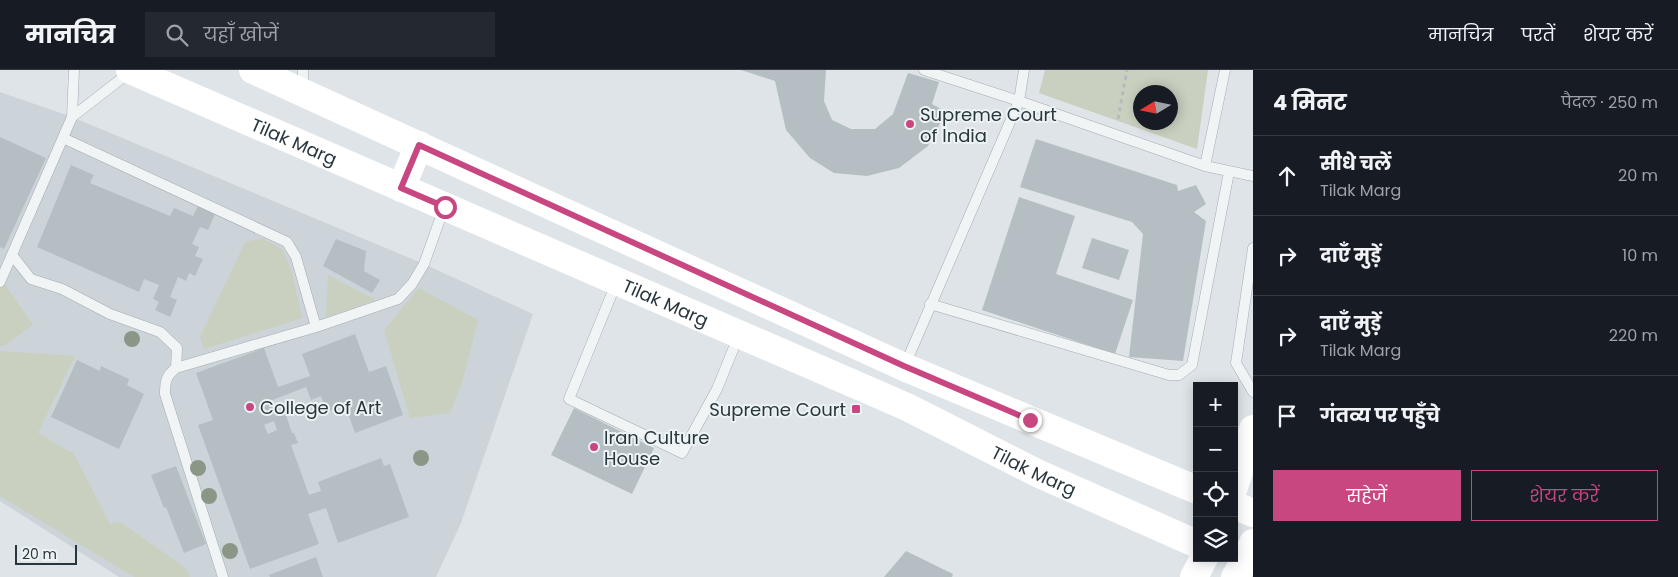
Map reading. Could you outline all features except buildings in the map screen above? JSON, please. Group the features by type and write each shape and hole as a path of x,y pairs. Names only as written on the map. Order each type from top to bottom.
{"main road":[{"name":"Tilak Marg","path":"130,70 907,407 1037,473 1193,542"},
{"path":"253,70 303,81 419,145 904,366 1193,488"},
{"path":"401,188 419,145"},
{"path":"1238,475 1253,429"},
{"path":"1238,507 1253,513"},
{"path":"1194,577 1202,562"}],"lane":[{"path":"0,282 72,118 74,70"},
{"path":"72,118 130,70"},
{"path":"924,70 1205,166 1253,176"},
{"path":"904,366 1019,101 1024,70"},
{"path":"1205,166 1225,70"},
{"path":"63,138 288,242 296,257 316,328"},
{"path":"930,304 1169,375 1179,375 1192,364 1229,172"},
{"path":"223,577 165,394 167,374 176,368 316,328 398,298 412,284 424,264 445,207"},
{"path":"1253,248 1236,362 1253,392"},
{"path":"12,255 31,279 62,289 110,314 160,332 177,348 176,368"},
{"path":"617,281 570,399 682,453 717,389 740,334"}],"path":[{"path":"1116,135 1127,70"}],"shaded area":[{"name":"College of Art","path":"0,92 72,117 424,264 533,314 461,523 436,577 119,577 0,501"}],"green space":[{"path":"1045,70 1208,70 1197,149 1143,130 1178,130 1178,85 1133,85 1133,126 1039,93"},
{"path":"262,238 282,249 292,272 302,318 204,349 200,337 245,242"},
{"path":"328,275 376,300 326,317"},
{"path":"0,277 33,325 2,347 0,345"},
{"path":"419,288 478,320 462,383 450,413 410,418 384,330"},
{"path":"0,351 75,356 38,433 74,454 110,524 120,522 186,568 190,577 134,577 0,496"}],"place":[{"name":"Supreme Court of India","path":"910,124"},
{"name":"College of Art","path":"250,407"},
{"name":"Supreme Court","path":"856,409"},
{"name":"Iran Culture House","path":"594,447"}],"route":[{"path":"445,207 401,188 419,145 904,366 1030,420"}]}
